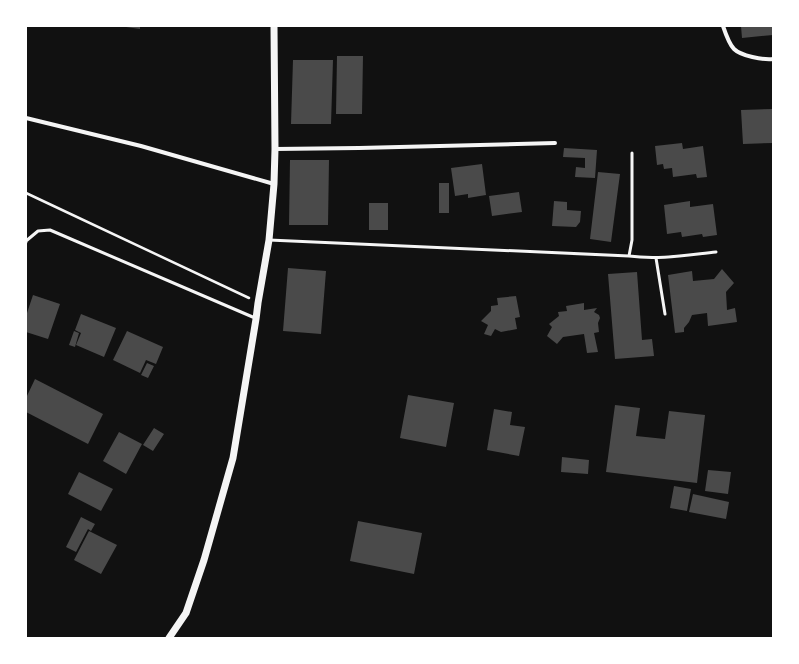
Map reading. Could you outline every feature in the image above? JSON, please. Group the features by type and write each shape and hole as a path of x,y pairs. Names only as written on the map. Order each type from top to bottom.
{"street":[{"path":"170,638 186,613 204,560 232,458 256,319 269,240 274,184 274,26"},
{"path":"723,26 725,33 734,49 746,56 767,60 773,59"},
{"path":"26,118 141,146 274,184"},
{"path":"275,149 555,143"}],"lane":[{"path":"629,256 632,240 632,153"},
{"path":"26,242 38,231 50,230 256,319"},
{"path":"269,240 629,256 641,258 716,252"},
{"path":"656,258 665,314"}],"path":[{"path":"26,193 258,303"}],"building":[{"path":"140,26 140,29 126,27"},
{"path":"741,26 773,26 773,35 742,38"},
{"path":"337,56 363,56 362,114 336,114"},
{"path":"293,60 333,60 331,124 291,124"},
{"path":"773,109 773,143 743,144 741,110"},
{"path":"682,143 683,149 703,146 707,177 697,178 696,174 673,177 672,168 664,169 663,164 657,165 655,146"},
{"path":"564,148 597,150 595,178 575,177 576,167 585,168 585,158 563,157"},
{"path":"290,160 329,160 328,225 289,225"},
{"path":"482,164 486,195 468,198 468,194 455,196 451,168"},
{"path":"598,172 620,174 611,242 590,239"},
{"path":"439,183 449,183 449,213 439,213"},
{"path":"519,192 522,212 492,216 489,196"},
{"path":"554,201 567,202 567,210 581,211 580,222 576,227 552,226"},
{"path":"690,201 690,207 713,204 717,235 703,237 702,234 682,237 681,232 667,234 664,205"},
{"path":"369,203 388,203 388,230 369,230"},
{"path":"288,268 326,271 321,334 283,331"},
{"path":"722,269 734,283 726,292 727,310 735,308 737,322 708,326 707,313 692,315 684,328 684,332 675,333 668,275 692,271 693,281 714,279"},
{"path":"637,272 642,340 652,339 654,356 615,359 608,274"},
{"path":"33,295 60,304 48,339 26,332 26,316"},
{"path":"516,296 520,317 515,318 517,329 501,332 495,329 491,336 484,334 488,325 481,321 491,311 491,306 498,305 497,298"},
{"path":"584,303 584,310 597,308 594,312 599,315 600,318 598,323 599,332 594,333 598,352 587,353 584,334 563,337 557,344 547,336 552,327 549,324 559,316 558,312 567,311 566,306"},
{"path":"81,314 116,328 104,357 76,345 81,333 75,330"},
{"path":"74,331 79,333 75,347 69,345"},
{"path":"127,331 163,347 156,364 146,360 140,373 113,360"},
{"path":"147,363 154,366 148,378 141,375"},
{"path":"35,379 103,414 88,444 26,412 26,398"},
{"path":"408,395 454,403 446,447 400,438"},
{"path":"615,405 640,408 636,436 665,439 669,411 705,415 697,483 606,472"},
{"path":"494,409 512,412 510,425 525,427 519,456 487,450"},
{"path":"154,428 164,434 153,451 143,445"},
{"path":"119,432 142,444 126,474 103,461"},
{"path":"562,457 589,460 588,474 561,472"},
{"path":"708,470 731,472 728,494 705,491"},
{"path":"79,472 113,489 101,511 68,494"},
{"path":"674,486 691,489 687,511 670,508"},
{"path":"693,494 729,502 726,519 689,512"},
{"path":"81,517 95,524 91,531 88,529 76,552 66,547"},
{"path":"358,521 422,533 414,574 350,561"},
{"path":"89,531 117,545 101,574 74,560"}]}
